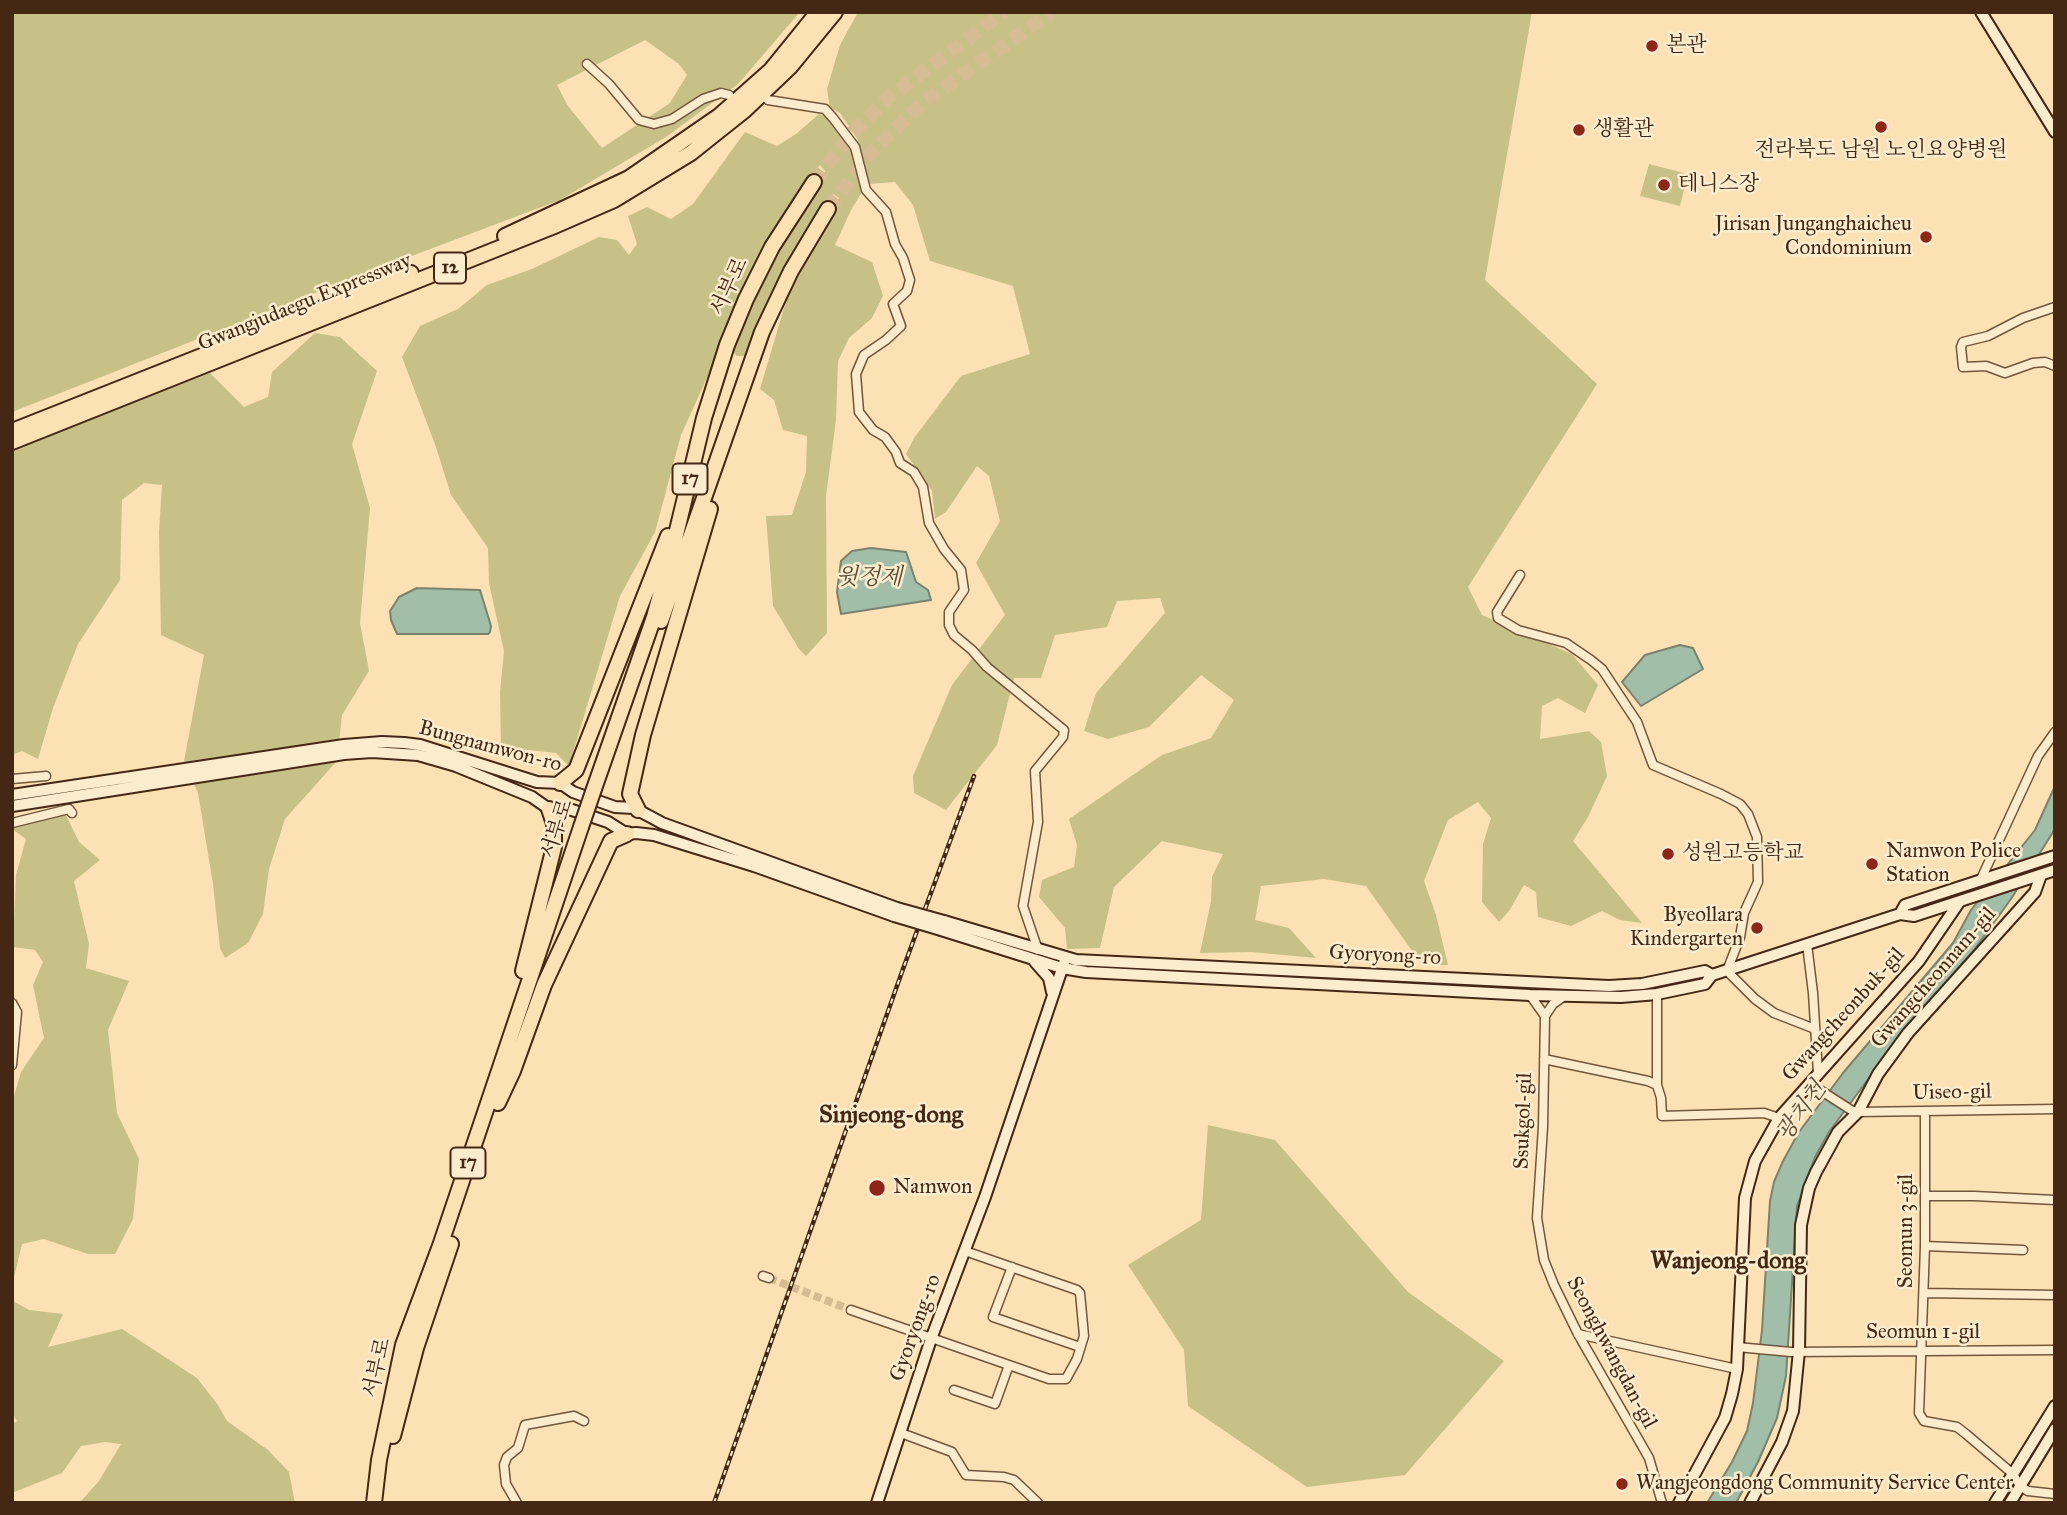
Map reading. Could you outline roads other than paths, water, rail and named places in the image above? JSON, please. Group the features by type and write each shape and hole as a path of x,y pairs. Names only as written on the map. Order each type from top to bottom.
{"highway":[{"name":"Gwangjudaegu Expressway","path":"12,431 519,230 629,178 719,116 746,94 771,70 818,12"},
{"name":"Gwangjudaegu Expressway","path":"12,442 614,200 691,153 745,110 790,67 835,12"},
{"name":"서부로","path":"598,790 654,617 718,372 746,299 772,247 814,182"},
{"name":"서부로","path":"383,1503 388,1457 416,1348 493,1102 598,790 762,332 791,271 828,209"},
{"path":"639,812 630,794 643,735 678,624 762,332"},
{"path":"555,783 576,770 669,531 692,444 704,418"},
{"path":"493,1102 496,1061 525,964 554,846 554,824 547,807"},
{"path":"493,1102 513,1071 544,985 611,841 632,833"},
{"name":"서부로","path":"374,1503 379,1460 403,1345 493,1102"}],"street":[{"path":"1981,12 2055,132"},
{"path":"587,64 610,84 639,120 654,124 672,120 704,99 721,93 729,95"},
{"path":"768,100 825,109 834,118 855,147 866,190 886,212 895,244 903,258 910,280 907,291 893,304 901,326 864,355 856,374 859,412 873,430 885,437 901,463 914,472 923,487 929,523 944,549 961,570 964,590 949,612 949,625 954,635 987,667 1064,730 1063,737 1035,771 1038,822 1023,906 1035,955 1049,978 1053,995"},
{"path":"2055,307 2023,318 1988,336 1963,342 1961,347 1964,367 1986,366 2005,373 2033,363 2045,362 2055,366"},
{"path":"1520,575 1497,612 1498,618 1518,630 1566,643 1591,660 1602,669 1637,722 1653,765 1721,794 1740,804 1748,814 1756,837 1758,882 1744,913 1740,937 1727,971 1755,999 1774,1013 1815,1029"},
{"path":"1981,879 2038,756 2055,732"},
{"name":"Bungnamwon-ro","path":"12,795 344,745 382,742 420,745 537,782 555,783 615,807 629,807 662,823 896,912"},
{"name":"Bungnamwon-ro","path":"12,806 344,754 372,752 418,755 456,766 532,797 547,807 569,809 632,833 654,835 896,912"},
{"path":"12,779 46,776"},
{"path":"547,807 542,793 555,783"},
{"path":"25,804 30,818"},
{"path":"12,823 69,809 72,813"},
{"path":"632,833 642,826 639,812"},
{"name":"Gyoryong-ro","path":"1900,914 1905,905 2054,856"},
{"name":"Gyoryong-ro","path":"1064,963 1086,972 1187,978 1563,997 1657,994 1705,984 1712,975 1807,944 1900,914 1914,916 2055,870"},
{"name":"Gwangcheonnam-gil","path":"1750,1503 1774,1458 1789,1424 1794,1404 1800,1237 1809,1188 1839,1132 1908,1033 2035,892 2041,875"},
{"name":"Gwangcheonbuk-gil","path":"1679,1503 1725,1418 1742,1347 1745,1198 1755,1161 1779,1118 1813,1086 1818,1073 1910,971 1960,901"},
{"path":"1936,937 1938,908"},
{"path":"896,912 1064,963"},
{"path":"1807,944 1818,1073"},
{"name":"Gyoryong-ro","path":"1064,963 1609,986 1642,984 1705,971 1712,975"},
{"name":"Gyoryong-ro","path":"877,1503 931,1339 985,1197 1064,963"},
{"path":"1657,994 1657,1085 1662,1116 1764,1113 1779,1118"},
{"path":"1530,995 1545,1016"},
{"path":"1544,1059 1545,1016 1553,1004 1563,997"},
{"path":"12,1003 17,1012 12,1066"},
{"name":"Ssukgol-gil","path":"1537,1218 1544,1059 1657,1085"},
{"path":"1813,1086 1854,1111"},
{"name":"Uiseo-gil","path":"1854,1111 2055,1109"},
{"name":"Seomun 3-gil","path":"1925,1111 1923,1351 1919,1413 1924,1421 1957,1427 2012,1474"},
{"path":"1925,1196 2055,1200"},
{"name":"Seonghwangdan-gil","path":"1537,1218 1549,1275 1578,1334 1649,1458 1662,1503"},
{"path":"1925,1246 2023,1250"},
{"path":"851,1310 1049,1379 1060,1381 1069,1375 1084,1335 1080,1293 965,1251"},
{"path":"1012,1267 993,1317 1080,1347"},
{"path":"1924,1293 2055,1295"},
{"path":"1578,1334 1737,1369"},
{"name":"Seomun 1-gil","path":"1742,1347 1795,1351 2055,1350"},
{"path":"954,1390 995,1404 1009,1365"},
{"path":"1995,1503 2055,1406"},
{"path":"517,1503 506,1484 504,1465 507,1457 518,1448 525,1425 574,1416 584,1421"},
{"path":"2010,1503 2055,1429"},
{"path":"901,1433 952,1452 967,1475 1014,1480 1038,1503"},
{"path":"2012,1474 2021,1486 2035,1493 2053,1494"},
{"path":"2046,1503 2053,1494"}],"water":[{"name":"윗정제","path":"871,548 906,552 916,582 928,590 931,600 841,614 837,592 841,561 852,551"},
{"path":"417,588 480,590 491,626 490,632 397,634 390,611 399,597"},
{"path":"1680,645 1693,648 1703,669 1641,706 1622,682 1645,655"},
{"path":"2055,786 2055,829 2011,899 1974,950 1903,1032 1829,1132 1815,1157 1797,1206 1786,1376 1777,1418 1736,1503 1707,1503 1747,1431 1762,1330 1770,1201 1783,1161 1799,1132 1843,1073 1953,943 1971,910 2035,830"}],"tunnel":[{"path":"814,182 853,132 888,98 1004,12"},
{"path":"828,209 869,155 922,103 1052,12"},
{"path":"769,1278 851,1310"}],"railway":[{"path":"714,1503 974,776"}],"place":[{"name":"본관","path":"1652,46"},
{"name":"전라북도 남원 노인요양병원","path":"1881,127"},
{"name":"생활관","path":"1579,130"},
{"name":"테니스장","path":"1664,185"},
{"name":"Jirisan Junganghaicheu Condominium","path":"1926,237"},
{"name":"성원고등학교","path":"1668,854"},
{"name":"Namwon Police Station","path":"1872,864"},
{"name":"Byeollara Kindergarten","path":"1757,928"},
{"name":"Namwon","path":"877,1188"},
{"name":"Wangjeongdong Community Service Center","path":"1622,1484"}],"district":[{"name":"Sinjeong-dong","path":"891,1116"},
{"name":"Wanjeong-dong","path":"1728,1262"}],"water label":[{"name":"광치천","path":"1802,1112"}]}
